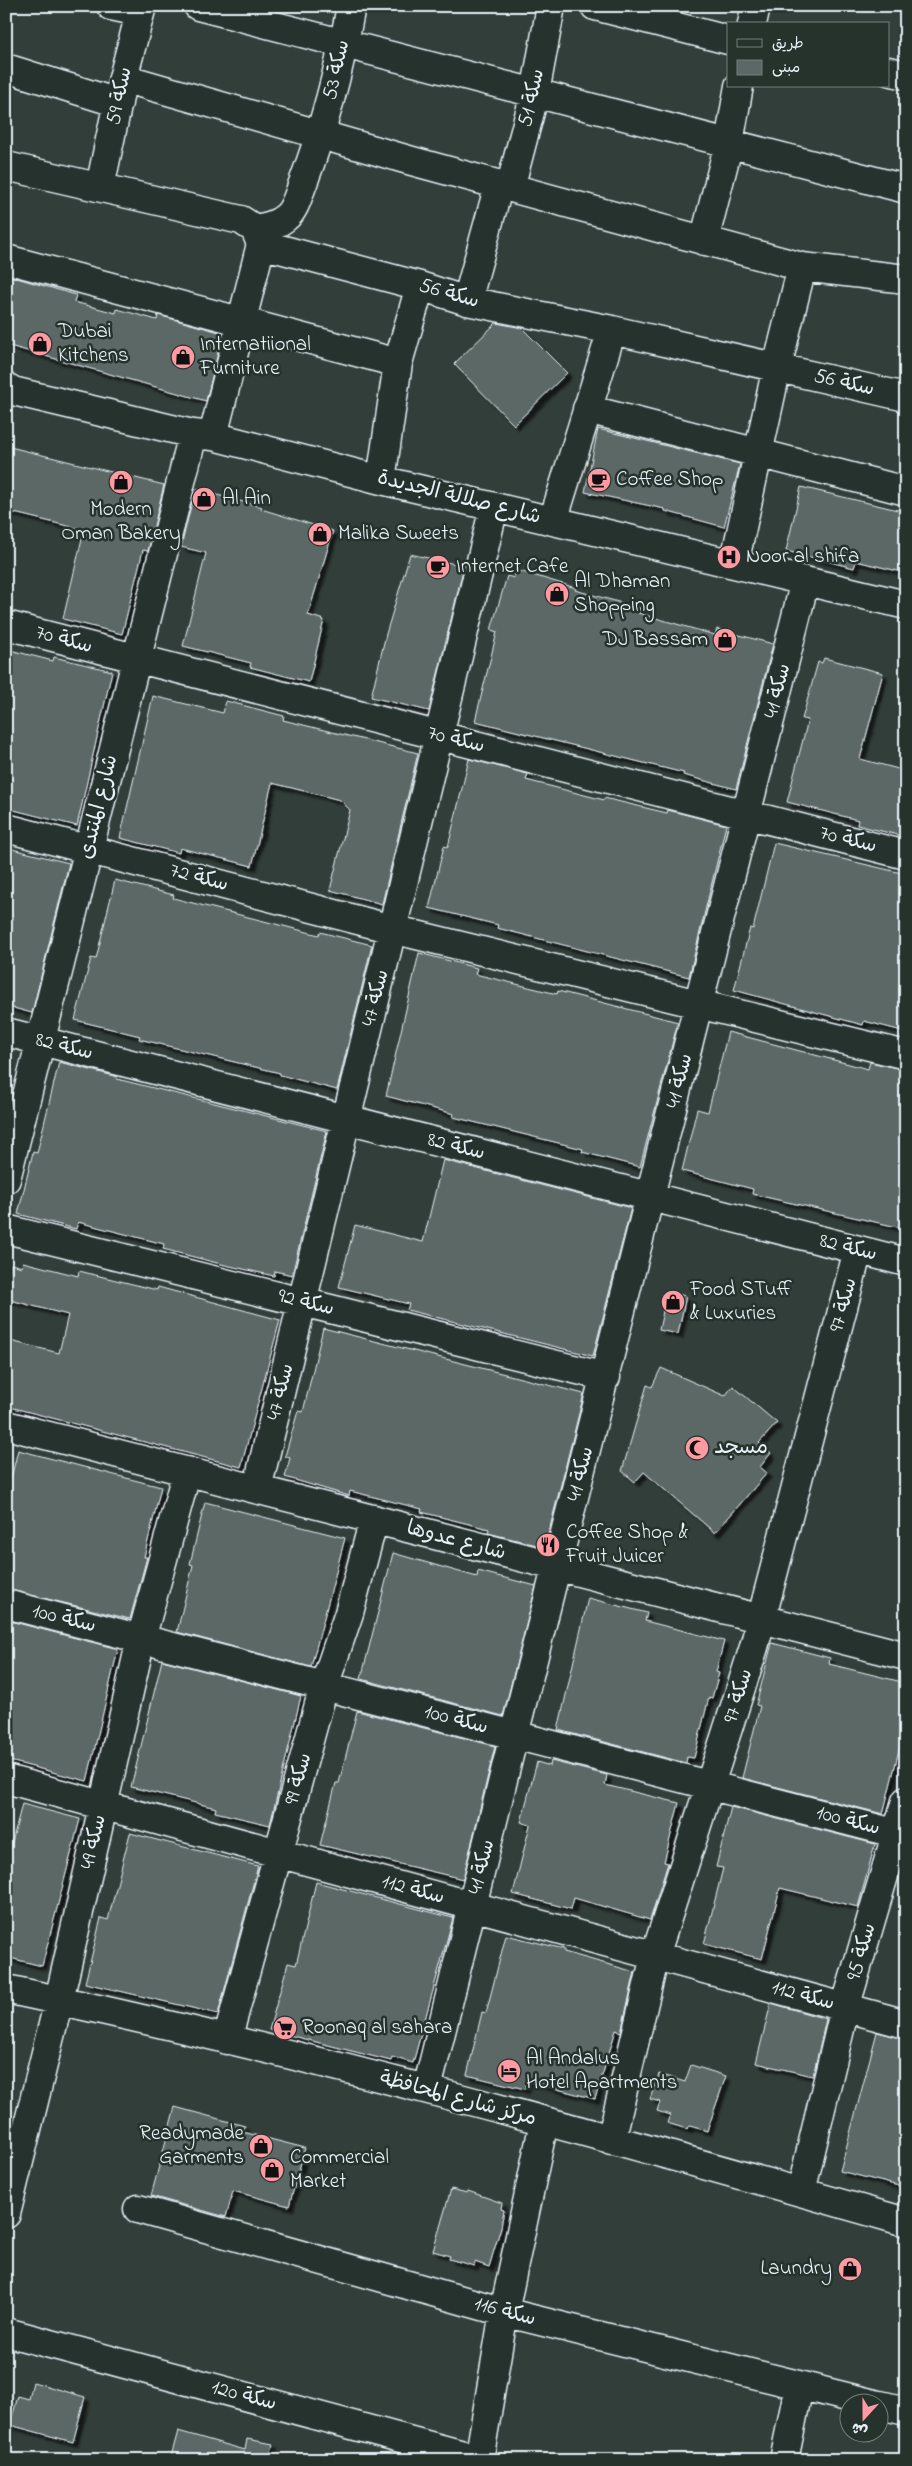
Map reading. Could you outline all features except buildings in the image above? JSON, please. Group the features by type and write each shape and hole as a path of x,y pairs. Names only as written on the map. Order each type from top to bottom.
{"street":[{"path":"111,6 141,9"},
{"path":"198,6 906,189"},
{"name":"سكة 53","path":"258,237 288,216 296,202 322,134 344,44 350,6"},
{"name":"سكة 51","path":"468,301 534,93 551,6"},
{"path":"595,6 727,40"},
{"path":"752,22 756,6"},
{"name":"سكة 59","path":"100,187 120,90 141,9"},
{"path":"6,68 120,90 322,134 504,186 802,267 906,279"},
{"path":"890,72 906,74"},
{"path":"704,241 729,143 739,88"},
{"name":"سكة 56","path":"6,166 241,220 258,237 468,301 612,330 906,397"},
{"name":"شارع المنتدى","path":"6,1179 136,659 203,435 243,321 258,237"},
{"path":"6,259 398,363"},
{"path":"734,564 777,368 802,267"},
{"path":"381,480 398,363 420,286"},
{"path":"553,521 612,330"},
{"name":"شارع صلالة الجديدة","path":"8,391 203,435 381,480 906,605"},
{"path":"587,409 906,491"},
{"name":"سكة 47","path":"257,1489 494,507"},
{"name":"سكة 41","path":"427,2089 514,1735 606,1377 805,581"},
{"name":"سكة 70","path":"6,625 906,855"},
{"name":"سكة 72","path":"6,828 392,929"},
{"path":"392,929 906,1056"},
{"name":"سكة 82","path":"6,1032 906,1262"},
{"name":"سكة 92","path":"6,1229 606,1377"},
{"name":"سكة 97","path":"611,2140 656,1956 754,1647 858,1250"},
{"name":"شارع عدوها","path":"6,1425 906,1656"},
{"name":"سكة 49","path":"6,2214 59,2000 141,1639 187,1471"},
{"name":"سكة 99","path":"227,2040 324,1686 349,1613 374,1519"},
{"name":"سكة 100","path":"6,1604 901,1835"},
{"name":"سكة 112","path":"6,1779 906,2024"},
{"name":"سكة 95","path":"801,2192 845,2008 901,1835 906,1801"},
{"name":"مركز شارع المحافظة","path":"6,1989 59,2000 427,2089 906,2222"},
{"path":"480,2459 504,2312 544,2122"},
{"name":"سكة 116","path":"138,2209 504,2312 840,2396"},
{"name":"سكة 120","path":"6,2332 480,2459"},
{"path":"784,2460 799,2386"},
{"path":"890,2406 906,2410"}],"place":[{"name":"Dubai Kitchens","path":"40,344"},
{"name":"Internatiional Furniture","path":"183,357"},
{"name":"Coffee Shop","path":"599,480"},
{"name":"Modern Oman Bakery","path":"121,482"},
{"name":"Al Ain","path":"204,499"},
{"name":"Malika Sweets","path":"320,534"},
{"name":"Noor al shifa","path":"729,557"},
{"name":"Internet Cafe","path":"438,567"},
{"name":"Al Dhaman Shopping","path":"557,594"},
{"name":"DJ Bassam","path":"725,640"},
{"name":"Food STuff & Luxuries","path":"673,1302"},
{"name":"مسجد","path":"697,1448"},
{"name":"Coffee Shop & Fruit Juicer","path":"548,1545"},
{"name":"Roonaq al sahara","path":"285,2028"},
{"name":"Al Andalus Hotel Apartments","path":"509,2071"},
{"name":"Readymade Garments","path":"261,2146"},
{"name":"Commercial Market","path":"272,2170"},
{"name":"Laundry","path":"850,2269"}]}
